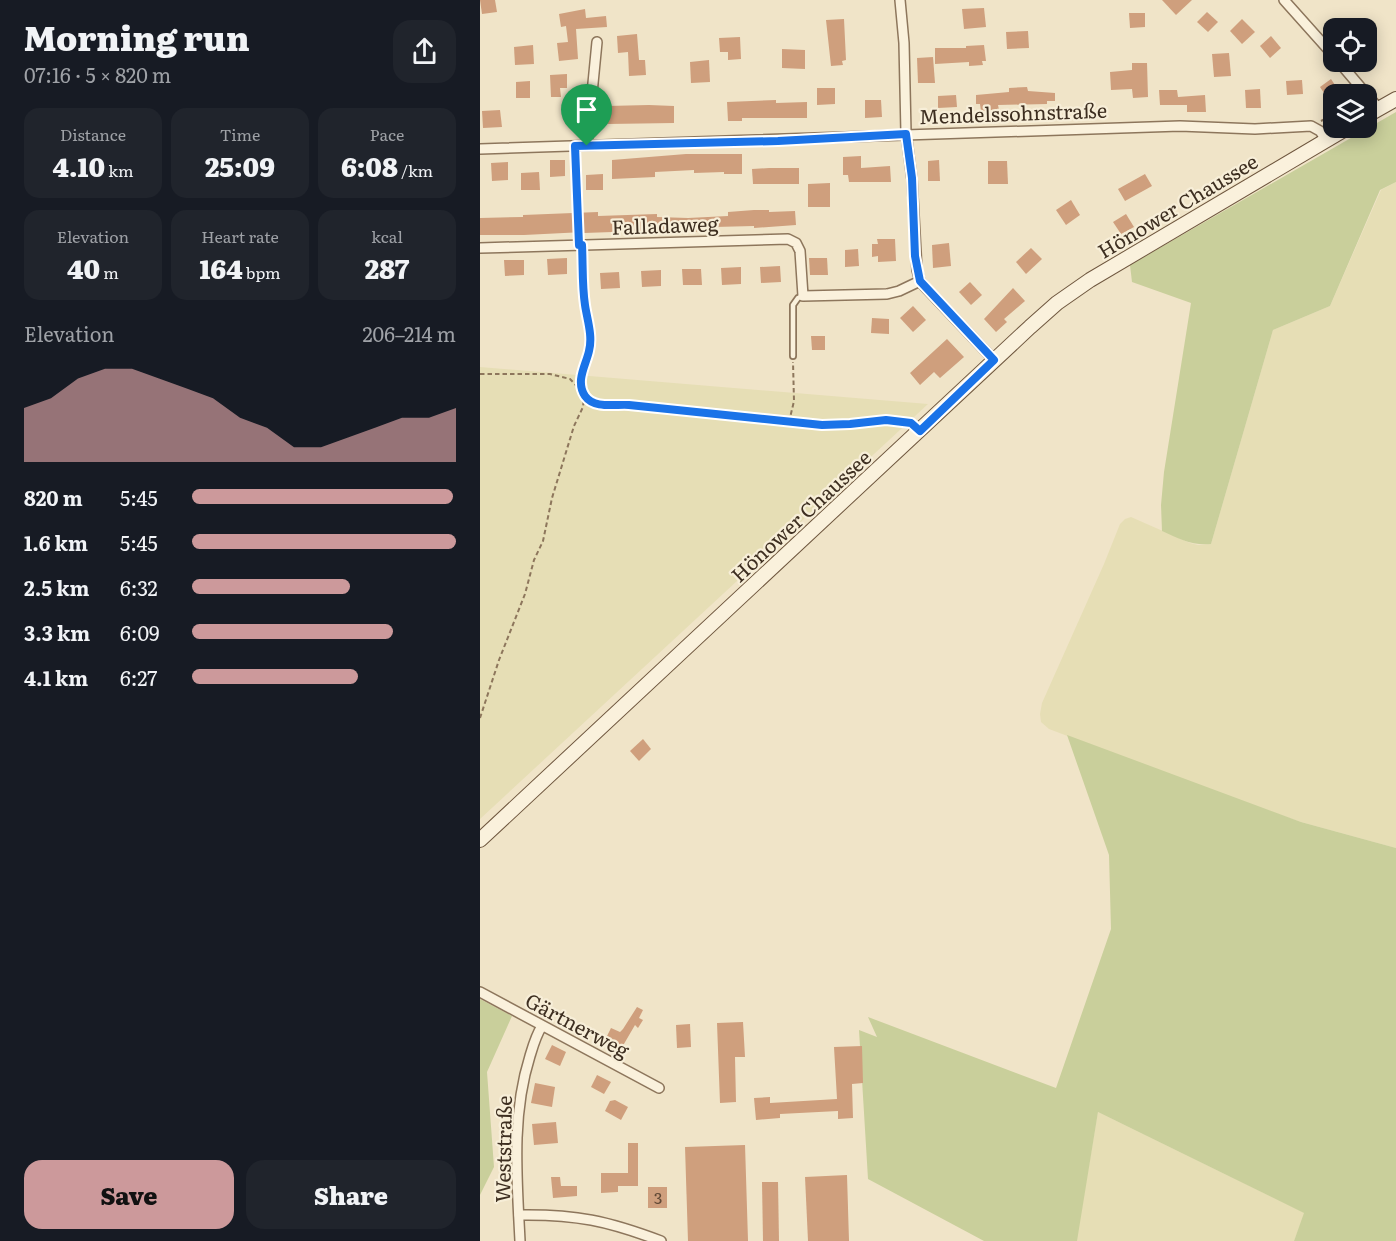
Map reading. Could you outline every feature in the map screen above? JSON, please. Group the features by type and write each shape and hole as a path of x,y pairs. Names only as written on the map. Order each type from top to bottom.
{"street":[{"path":"900,0 904,43 906,134 912,178 915,256 920,281 994,360"},
{"path":"1284,0 1323,44"},
{"path":"587,146 597,42"},
{"path":"1377,111 1396,99"},
{"name":"Mendelssohnstraße","path":"480,149 1180,126 1255,129 1311,126 1320,131 1326,140"},
{"name":"Hönower Chaussee","path":"480,840 1057,303 1090,280 1330,138"},
{"name":"Falladaweg","path":"480,248 788,239 796,243 800,251 803,296"},
{"path":"803,296 887,294 920,281"},
{"name":"Gärtnerweg","path":"480,992 659,1088"},
{"name":"Weststraße","path":"520,1241 517,1134 519,1100 537,1033 542,1026"},
{"path":"519,1215 585,1217 631,1229 661,1241"}],"lane":[{"path":"580,245 585,305"},
{"path":"793,356 793,305 798,298 803,296"}],"path":[{"path":"575,146 580,245"},
{"path":"480,718 543,541 552,498 568,444 583,407 581,374 590,350 589,318 585,305"},
{"path":"789,422 794,401 793,356"},
{"path":"480,374 550,374 570,379 592,402 601,404 822,425 886,420 911,423 920,431"}],"shaded area":[{"path":"1396,182 1396,848 1301,822 1218,793 1049,729 1041,722 1040,714 1042,703 1120,524 1125,519 1131,517 1190,543 1211,544 1273,330 1330,306 1381,190"},
{"path":"480,367 928,404 480,819"},
{"path":"1098,1112 1305,1213 1294,1241 1076,1241"}],"green space":[{"path":"1396,112 1396,182 1380,190 1330,306 1273,330 1211,544 1192,543 1162,531 1161,505 1164,472 1191,303 1132,282 1130,265 1351,138 1377,138 1377,123"},
{"path":"1067,735 1301,822 1396,848 1396,1241 1294,1241 1304,1213 1098,1112 1077,1241 984,1241 868,1179 859,1030 877,1037 868,1017 1056,1088 1111,929 1109,855"},
{"path":"480,999 512,1016 487,1072 494,1167 480,1195"}],"building":[{"path":"480,0 495,0 497,12 482,14"},
{"path":"1162,0 1192,0 1176,15"},
{"path":"984,8 986,27 964,29 962,9"},
{"path":"585,9 586,18 606,16 607,27 576,29 578,59 559,61 557,43 568,42 566,26 561,27 559,14"},
{"path":"1207,12 1218,22 1208,32 1197,22"},
{"path":"1129,13 1145,13 1145,27 1130,28"},
{"path":"844,19 846,60 842,61 843,65 831,66 826,20"},
{"path":"1242,19 1255,32 1242,44 1230,31"},
{"path":"1028,31 1029,48 1007,49 1006,32"},
{"path":"637,34 639,60 645,60 646,75 629,76 628,52 618,53 617,36"},
{"path":"1271,36 1281,48 1270,58 1260,46"},
{"path":"740,37 741,59 728,60 728,52 720,52 719,38"},
{"path":"533,45 534,64 515,65 514,47"},
{"path":"984,45 986,61 982,61 983,65 969,66 969,62 935,64 935,48 966,48 966,46"},
{"path":"782,49 805,50 805,69 782,68"},
{"path":"1229,53 1231,76 1214,77 1212,54"},
{"path":"933,57 935,83 918,83 917,58"},
{"path":"709,60 710,82 691,83 690,62"},
{"path":"1132,63 1147,63 1148,97 1133,98 1132,89 1111,90 1110,72 1132,70"},
{"path":"567,74 567,88 560,88 561,97 551,97 550,75"},
{"path":"1331,79 1334,84 1324,84"},
{"path":"1302,80 1303,94 1287,95 1286,81"},
{"path":"530,81 530,98 516,98 516,82"},
{"path":"1027,87 1028,91 1055,93 1055,101 1047,101 1047,104 998,105 999,110 981,111 980,104 976,104 976,95 1009,92 1009,88"},
{"path":"817,88 835,88 835,104 817,105"},
{"path":"1260,89 1261,108 1246,108 1245,90"},
{"path":"1159,90 1177,90 1178,97 1205,95 1206,112 1187,112 1187,105 1160,105"},
{"path":"956,95 957,107 938,108 938,96"},
{"path":"776,100 776,103 807,102 807,118 742,118 742,121 728,121 727,102"},
{"path":"865,100 881,100 882,117 865,118"},
{"path":"607,106 674,106 674,123 608,124"},
{"path":"500,110 502,127 483,128 482,111"},
{"path":"686,154 742,154 742,174 694,173 694,170 655,172 655,177 612,179 612,160"},
{"path":"861,156 861,168 890,166 891,182 849,182 848,175 843,175 843,157"},
{"path":"550,160 565,160 565,176 550,177"},
{"path":"939,160 940,181 928,181 928,161"},
{"path":"988,161 1007,161 1008,184 988,184"},
{"path":"508,162 508,180 492,181 491,163"},
{"path":"799,168 799,184 753,184 752,169"},
{"path":"539,172 540,190 521,190 521,173"},
{"path":"603,174 603,190 586,190 586,175"},
{"path":"1145,174 1152,186 1125,201 1118,189"},
{"path":"830,183 830,207 808,207 808,184"},
{"path":"1071,200 1080,215 1066,225 1056,210"},
{"path":"795,211 796,225 754,228 754,226 714,227 714,231 641,234 641,231 480,235 480,218 598,212 598,216 657,214 657,217 688,218 728,216 728,212"},
{"path":"1126,214 1134,227 1121,234 1113,222"},
{"path":"877,239 895,239 896,261 878,262 878,256 872,257 872,244 878,244"},
{"path":"949,243 951,266 933,268 932,245"},
{"path":"1031,248 1042,259 1026,274 1016,262"},
{"path":"858,249 859,266 845,267 845,250"},
{"path":"567,258 567,274 548,275 547,259"},
{"path":"809,258 827,258 828,275 810,275"},
{"path":"504,260 524,260 524,275 505,276"},
{"path":"780,266 781,282 761,283 760,267"},
{"path":"741,267 741,284 722,285 721,268"},
{"path":"682,269 701,269 702,285 683,285"},
{"path":"661,270 661,286 642,287 641,271"},
{"path":"619,272 620,288 601,289 600,273"},
{"path":"970,282 982,295 971,305 959,292"},
{"path":"1013,288 1025,301 1004,319 1007,322 996,332 984,319"},
{"path":"913,306 926,320 913,332 900,318"},
{"path":"872,318 889,319 889,334 871,333"},
{"path":"811,336 825,336 825,350 812,350"},
{"path":"947,339 964,357 940,378 934,372 920,385 910,373"},
{"path":"643,739 651,749 639,761 630,751"},
{"path":"637,1007 643,1010 639,1018 643,1020 638,1028 635,1025 621,1049 605,1040 611,1028 620,1032 623,1029"},
{"path":"743,1022 745,1057 735,1057 736,1102 720,1103 717,1023"},
{"path":"690,1024 691,1047 677,1048 676,1025"},
{"path":"552,1045 566,1052 560,1066 545,1059"},
{"path":"862,1046 863,1083 852,1084 853,1118 838,1119 838,1111 780,1114 780,1118 756,1120 754,1098 770,1097 770,1103 837,1099 834,1047"},
{"path":"597,1075 611,1082 604,1094 591,1087"},
{"path":"535,1083 555,1087 552,1107 531,1103"},
{"path":"615,1100 628,1107 621,1120 605,1111 610,1101"},
{"path":"556,1122 558,1143 534,1145 532,1124"},
{"path":"628,1143 638,1143 638,1186 618,1186 618,1192 601,1193 601,1173 628,1173"},
{"path":"745,1145 748,1241 688,1241 685,1147"},
{"path":"847,1175 849,1241 808,1241 805,1177"},
{"path":"551,1177 560,1177 561,1186 577,1186 577,1196 553,1198"},
{"path":"762,1182 778,1182 779,1241 763,1241"},
{"path":"648,1187 667,1187 667,1208 648,1208"}],"route":[{"path":"906,134 912,178 915,256 920,281 994,360 920,431 907,421 876,420 822,425 592,402 584,394 581,382 583,365 590,350 582,245 579,245 575,146 587,146 778,141 906,134"}]}
